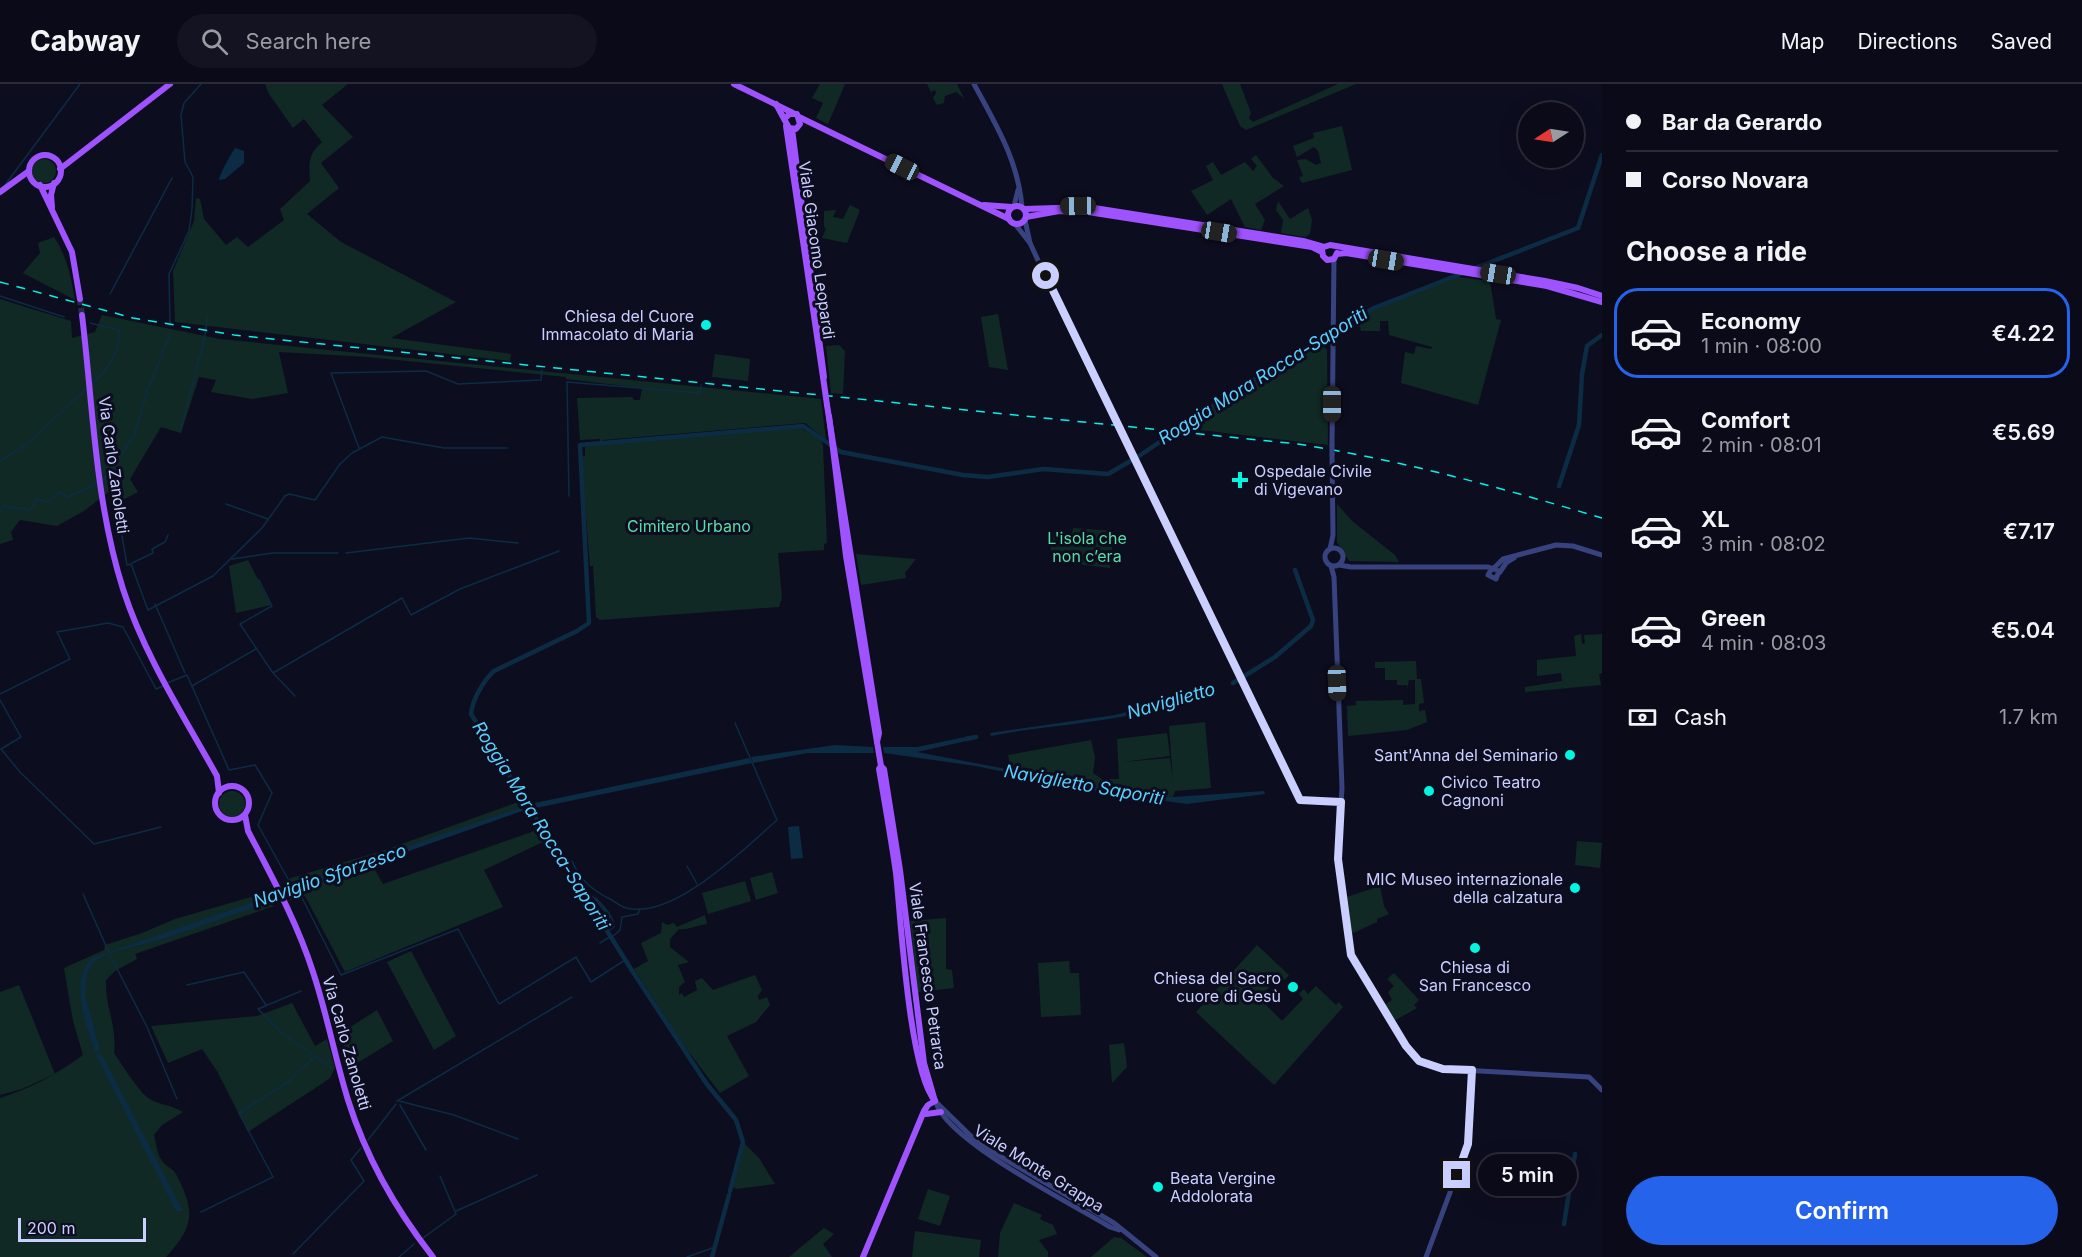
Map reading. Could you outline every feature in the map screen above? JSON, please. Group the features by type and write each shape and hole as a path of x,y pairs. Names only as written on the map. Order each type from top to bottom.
{"main road":[{"path":"60,168 170,84"},
{"path":"734,84 776,104 798,118 811,122 980,204 1016,224 1026,218 1059,211 1088,212 1312,247 1333,255 1578,288 1602,296"},
{"path":"776,104 785,118 798,118"},
{"name":"Viale Giacomo Leopardi","path":"785,118 789,128 825,370 827,405 848,552"},
{"path":"789,128 798,118"},
{"path":"1,192 11,187 29,171 32,162 38,157 46,155 66,158 90,147"},
{"path":"53,214 51,195 54,183 59,177 60,168 54,158"},
{"path":"29,171 38,184 72,252 80,299"},
{"path":"11,187 54,183"},
{"path":"980,204 1000,208 1013,206 1023,208 1088,207 1303,241 1333,255 1455,271 1475,270 1546,284 1602,302"},
{"path":"1009,219 1008,212 1013,206"},
{"path":"1023,208 1026,218"},
{"name":"Via Carlo Zanoletti","path":"82,315 100,483 107,525 124,591 148,650 217,776 219,793"},
{"name":"Viale Francesco Petrarca","path":"848,552 879,733 878,747 881,766 884,769 900,870 924,1063 935,1101"},
{"name":"Viale Francesco Petrarca","path":"881,766 879,769 895,871 917,1054 926,1088 935,1101"},
{"name":"Via Carlo Zanoletti","path":"217,776 231,786"},
{"path":"231,786 242,789 248,796 249,806 245,815 233,821 222,817 217,811 215,802 219,793 231,786"},
{"name":"Via Carlo Zanoletti","path":"245,815 248,831 285,901 314,974 348,1100 360,1132 396,1204 433,1257"},
{"name":"Via Carlo Zanoletti","path":"233,821 248,831"},
{"path":"919,1126 927,1095 926,1088"},
{"path":"863,1257 919,1126 935,1101"},
{"path":"924,1116 941,1112"}],"street":[{"path":"974,84 1005,139 1018,180 1023,208"},
{"path":"1013,206 1018,180"},
{"path":"1026,218 1030,243"},
{"path":"1016,224 1030,243 1300,800 1341,802"},
{"path":"1333,255 1336,286 1332,338 1333,535 1334,549 1353,567"},
{"path":"1488,575 1503,559 1556,545 1573,546 1602,555"},
{"path":"1334,549 1325,558 1331,566 1334,577 1341,802 1338,859 1351,955 1406,1046 1419,1061 1443,1069 1589,1077 1602,1090"},
{"path":"1334,577 1343,557"},
{"path":"1331,566 1496,569"},
{"path":"1480,568 1496,579 1496,569"},
{"path":"1426,1257 1468,1144 1472,1070"},
{"name":"Viale Monte Grappa","path":"935,1101 941,1112 963,1138 1110,1227 1119,1230 1156,1257"},
{"name":"Viale Monte Grappa","path":"935,1101 979,1144 1114,1223 1119,1230"}],"green space":[{"path":"265,84 348,84 322,105 353,137 321,163 339,188 307,214 341,242 456,302 391,338 511,354 510,361 175,322 173,271 194,221 196,198 200,199 204,219 226,245 237,237 248,247 284,220 280,209 310,181 310,159 322,142 304,119 293,128 269,94"},
{"path":"820,84 845,84 828,124 816,118 823,103 812,98"},
{"path":"927,84 957,84 964,98 956,92 945,96 944,103 937,105 933,98 935,90 931,92"},
{"path":"1222,84 1240,84 1251,113 1249,118 1253,122 1338,84 1356,84 1246,130 1240,126"},
{"path":"1342,126 1352,170 1302,183 1299,177 1303,176 1297,160 1306,159 1316,165 1321,163 1318,151 1314,147 1297,157 1293,146 1314,138 1313,133"},
{"path":"1256,155 1273,178 1284,186 1255,204 1265,220 1261,230 1245,227 1231,199 1207,215 1191,191 1213,180 1206,166 1213,162 1221,175 1245,162 1253,171 1257,166 1251,159"},
{"path":"44,159 52,163 56,171 52,179 44,183 36,179 32,171 36,163"},
{"path":"1278,201 1290,219 1308,208 1312,220 1310,234 1305,237 1281,233 1283,220 1276,210"},
{"path":"850,205 860,210 847,243 822,238 826,229 824,211 836,210 833,217 843,219"},
{"path":"54,237 68,267 75,300 23,273 40,253 38,243"},
{"path":"1457,277 1490,281 1496,319 1501,320 1478,405 1401,383 1405,352 1414,354 1416,346 1431,349 1432,347 1389,335 1388,321 1380,321 1380,331 1361,331 1360,327 1347,327 1373,310"},
{"name":"Cimitero Urbano","path":"0,299 71,321 72,338 95,332 102,315 220,339 821,399 826,440 805,423 603,440 604,443 801,428 820,439 823,445 827,543 824,544 824,550 778,553 782,598 779,607 600,620 596,617 593,566 590,566 581,457 585,456 585,445 600,444 600,439 580,440 577,398 632,397 634,400 640,400 642,388 566,379 566,377 367,357 279,352 288,393 252,399 211,392 216,380 199,377 181,433 161,427 130,479 138,492 119,502 111,490 84,511 57,526 20,520 11,532 13,540 0,544"},
{"path":"998,314 1008,370 989,367 981,317"},
{"path":"1321,344 1327,350 1328,445 1183,428 1234,394"},
{"path":"839,345 845,351 843,394 831,393 826,346"},
{"path":"715,354 750,359 748,381 712,377"},
{"path":"1337,504 1352,521 1395,555 1399,562 1349,561 1337,542"},
{"name":"L'isola che non c’era","path":"1073,528 1114,531 1110,568 1052,561 1050,540 1052,534 1072,536"},
{"path":"856,554 916,559 905,573 906,578 861,585"},
{"path":"248,560 271,605 236,613 229,566"},
{"path":"1581,634 1582,644 1585,643 1584,635 1602,634 1602,673 1599,674 1601,685 1525,692 1525,687 1562,681 1561,673 1537,676 1537,660 1576,656 1574,636"},
{"path":"1416,661 1417,679 1421,679 1424,703 1419,704 1419,711 1425,710 1427,722 1407,730 1348,736 1347,706 1356,705 1356,701 1403,700 1403,705 1415,704 1415,680 1409,680 1407,689 1407,685 1397,685 1397,680 1385,680 1385,668 1375,668 1375,662"},
{"path":"1205,722 1211,788 1175,791 1173,797 1111,789 1011,770 1008,755 1091,740 1095,757 1093,773 1102,779 1119,779 1117,739 1167,733 1170,756 1122,762 1170,758 1173,780 1169,726"},
{"path":"232,791 241,795 245,804 241,813 232,817 223,813 219,804 223,795"},
{"path":"518,802 523,806 370,861 383,884 537,830 545,841 484,870 503,907 345,972 305,896 290,900 284,886 291,878 385,850"},
{"path":"1577,841 1602,843 1600,868 1575,865"},
{"path":"772,872 778,893 756,900 750,878"},
{"path":"745,881 751,901 708,914 702,893"},
{"path":"1380,886 1384,906 1389,914 1351,934 1347,897"},
{"path":"268,892 274,906 135,954 137,959 115,971 106,980 107,999 114,1033 114,1053 134,1083 148,1098 183,1112 162,1125 154,1135 159,1156 176,1174 189,1208 187,1227 176,1246 166,1257 0,1257 0,1098 44,1080 83,1055 73,1021 64,968 104,950 105,945 175,919"},
{"path":"705,915 707,924 679,929 670,939 670,947 689,962 678,965 685,982 679,987 679,995 682,993 684,997 697,990 695,981 702,978 713,990 755,975 762,990 758,996 759,1000 767,997 770,1005 756,1022 727,1036 749,1076 720,1093 681,1042 634,969 648,961 641,943 661,933 662,922 667,925 674,923 677,927"},
{"path":"946,918 946,969 952,970 954,988 918,992 910,921"},
{"path":"1257,945 1289,975 1285,980 1279,976 1259,998 1282,1021 1303,999 1299,994 1304,989 1308,994 1316,986 1336,1005 1339,1002 1343,1007 1274,1085 1196,1012"},
{"path":"411,951 456,1036 434,1050 387,962"},
{"path":"1069,961 1070,973 1079,973 1081,1015 1041,1017 1038,963"},
{"path":"1394,973 1419,1000 1414,1005 1417,1008 1394,1021 1385,1005 1392,1000 1388,992 1394,986 1387,979"},
{"path":"19,985 55,1074 22,1089 0,1095 0,992"},
{"path":"292,1003 315,1046 327,1039 335,1068 330,1078 248,1132 217,1071 202,1049 168,1063 151,1026 257,1016"},
{"path":"377,1010 393,1041 349,1068 341,1033"},
{"path":"1124,1043 1127,1067 1112,1083 1109,1045"},
{"path":"744,1143 759,1158 775,1184 736,1189 733,1187"},
{"path":"928,1189 950,1196 940,1226 918,1219"},
{"path":"1014,1203 1042,1215 1040,1219 1053,1225 1057,1234 1039,1240 1048,1252 1048,1257 998,1257 1000,1233"},
{"path":"824,1228 834,1234 823,1244 832,1257 789,1257"},
{"path":"915,1231 981,1240 979,1257 912,1257"},
{"path":"1114,1237 1121,1238 1147,1257 1091,1257"}],"water":[{"path":"235,148 244,151 244,163 225,179 219,180 223,169"},
{"path":"1154,705 1155,709 1115,718 991,736 990,733 1115,715"},
{"name":"Naviglietto Saporiti","path":"970,736 971,740 917,752 1111,789 1173,797 1264,791 1265,794 1187,804 1107,793 976,766 884,753 883,747 917,747"},
{"path":"835,745 873,747 874,753 808,753 753,763 751,757"},
{"path":"749,758 752,763 536,808 532,808 530,804"},
{"name":"Naviglio Sforzesco","path":"526,805 528,809 299,890 297,885"},
{"path":"799,826 803,858 791,859 788,827"},
{"path":"271,896 273,901 166,938 109,953 94,961 87,973 85,995 100,1050 95,1052 84,1017 80,991 85,968 92,958"},
{"path":"101,1053 183,1211 176,1211 96,1055"}],"waterway":[{"path":"5,185 80,84"},
{"path":"170,323 169,274 189,231 192,209 193,177 185,162 181,115 184,103 201,84"},
{"name":"Roggia Mora Rocca-Saporiti","path":"1473,269 1578,228 1602,155"},
{"path":"110,294 172,178"},
{"name":"Roggia Mora Rocca-Saporiti","path":"730,1191 743,1142 736,1120 706,1083 631,969 471,714 479,691 494,671 589,623 580,445 803,426 841,452 963,475 988,477 1043,469 1108,474 1139,456 1235,391 1374,308 1463,273"},
{"path":"0,296 64,317"},
{"path":"180,432 208,317"},
{"path":"90,323 119,330 118,345 112,360 92,384"},
{"path":"103,481 134,436 148,389 171,332"},
{"name":"Naviglietto","path":"1559,486 1579,425 1582,374 1587,346 1602,335"},
{"path":"359,448 331,373 426,371 458,384 541,380 542,370"},
{"path":"569,496 567,382 700,393 701,385"},
{"path":"0,461 26,445 86,389"},
{"path":"118,513 127,565 131,564 148,610 213,576 262,528 285,496 289,494 315,500 340,464 352,453 382,437 444,448 507,448"},
{"path":"0,512 4,506 30,510 37,499 48,502 59,492 67,497 98,483"},
{"path":"226,504 268,519"},
{"path":"132,563 153,553 152,549 165,542 168,535"},
{"path":"346,553 469,538 518,543"},
{"path":"259,580 272,606 240,624 273,673 402,598 411,615 460,589 559,551"},
{"path":"232,559 273,553 338,553"},
{"name":"Naviglietto","path":"1233,683 1275,657 1311,626 1313,620 1295,570"},
{"path":"155,604 185,673"},
{"path":"0,694 70,659 57,632 108,623 123,627 156,689 163,686"},
{"path":"192,686 256,649"},
{"path":"274,674 295,696"},
{"name":"Naviglio Sforzesco","path":"167,683 187,675 229,770 255,765 272,793 258,825 288,879 295,884 341,975 458,929 499,1004 576,957 591,982 625,960"},
{"path":"0,700 21,737 1,749 20,772 94,844 161,827"},
{"path":"572,861 587,884 598,892 626,908 645,909 686,893 727,864 777,820 735,723"},
{"name":"Naviglietto","path":"966,739 976,737"},
{"path":"687,866 697,884"},
{"path":"584,893 594,897 608,911 614,927 608,931"},
{"path":"83,894 110,955 147,1027 177,1099"},
{"path":"596,898 611,917"},
{"path":"595,899 610,918"},
{"path":"612,937 620,930 622,917 638,914 640,909"},
{"path":"600,943 611,936"},
{"path":"187,985 244,972 266,1005"},
{"path":"301,991 258,1009 283,1034 332,1068"},
{"path":"397,1101 572,997"},
{"path":"201,1212 273,1177 239,1113 288,1082 313,1058"},
{"path":"399,1101 454,1115 518,1139"},
{"path":"368,1140 396,1104"},
{"path":"400,1105 426,1150"},
{"path":"293,1254 364,1181 351,1160 361,1148"},
{"path":"1564,1224 1575,1154"},
{"path":"456,1211 537,1175"},
{"path":"423,1238 456,1214 440,1176"},
{"name":"Roggia Mora Rocca-Saporiti","path":"712,1257 729,1195"},
{"path":"399,1257 414,1244"},
{"path":"687,1257 715,1247"}],"tunnel":[{"path":"80,299 82,315"}],"railway":[{"path":"0,282 133,318 234,335 1298,444 1376,458 1451,476 1602,518"}],"place":[{"name":"Chiesa del Cuore Immacolato di Maria","path":"706,325"},
{"name":"Ospedale Civile di Vigevano","path":"1240,480"},
{"name":"Sant'Anna del Seminario","path":"1570,755"},
{"name":"Civico Teatro Cagnoni","path":"1429,791"},
{"name":"MIC Museo internazionale della calzatura","path":"1575,888"},
{"name":"Chiesa di San Francesco","path":"1475,948"},
{"name":"Chiesa del Sacro cuore di Gesù","path":"1293,987"},
{"name":"Beata Vergine Addolorata","path":"1158,1187"}],"route":[{"path":"1046,276 1300,800 1341,802 1338,859 1351,955 1406,1046 1419,1061 1443,1069 1472,1070 1468,1144 1457,1175"}]}
